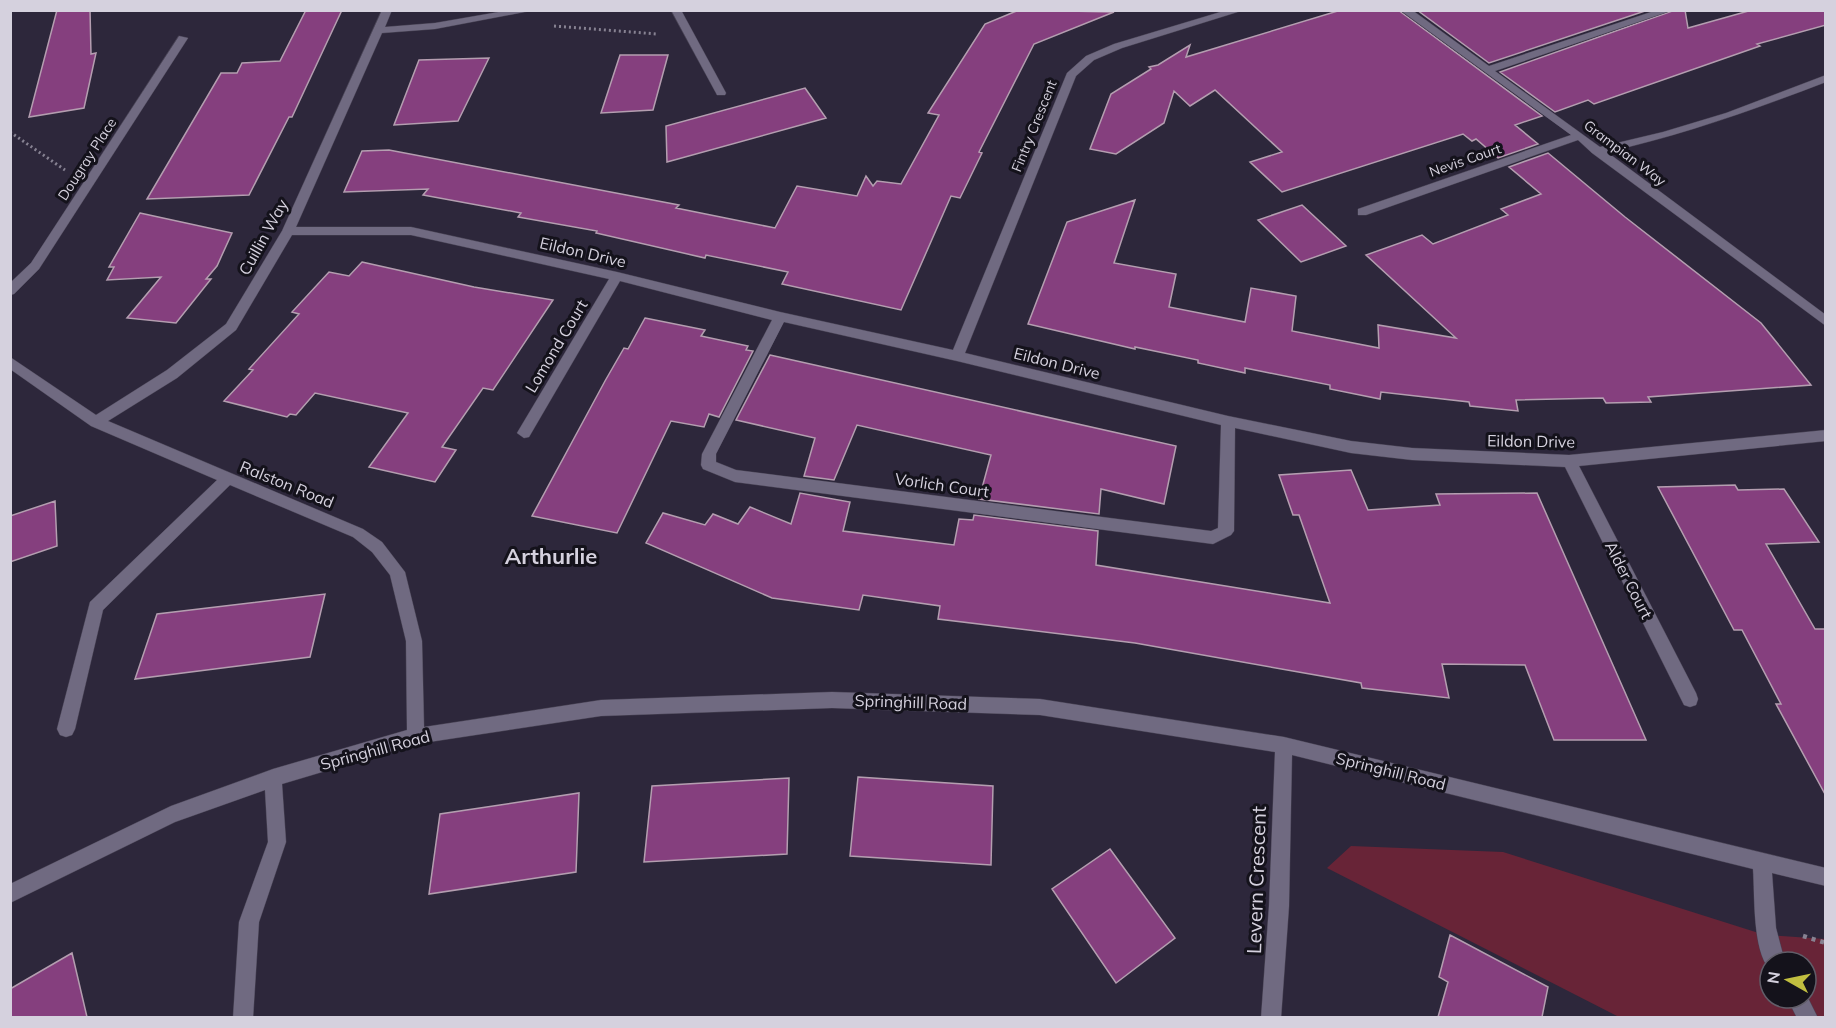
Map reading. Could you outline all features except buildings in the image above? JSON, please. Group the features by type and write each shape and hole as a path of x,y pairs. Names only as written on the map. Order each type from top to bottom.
{"street":[{"name":"Cuillin Way","path":"96,422 172,374 231,327 288,231 387,10"},
{"path":"379,30 435,26 530,10"},
{"path":"676,10 721,93"},
{"name":"Fintry Crescent","path":"957,356 1071,75 1090,58 1118,46 1239,10"},
{"name":"Grampian Way","path":"1405,10 1579,136 1826,322"},
{"path":"1487,70 1668,10"},
{"name":"Dougray Place","path":"10,291 34,266 183,38"},
{"path":"1596,151 1666,135 1826,78"},
{"name":"Nevis Court","path":"1362,212 1579,136"},
{"name":"Eildon Drive","path":"288,231 411,231 617,276 780,317 957,356 1228,421 1352,447 1412,454 1569,460 1826,435"},
{"name":"Lomond Court","path":"524,433 617,276"},
{"name":"Vorlich Court","path":"780,317 709,454 708,465 735,476 1213,538 1226,531 1228,421"},
{"name":"Ralston Road","path":"10,362 96,422 358,533 377,547 397,572 414,641 416,736"},
{"name":"Alder Court","path":"1569,460 1690,699"},
{"path":"66,729 96,608 227,479"},
{"name":"Springhill Road","path":"10,894 171,814 273,778 416,736 601,708 832,699 1040,707 1284,745 1826,877"},
{"name":"Levern Crescent","path":"1271,1017 1279,906 1284,745"},
{"path":"243,1017 249,922 277,842 273,778"},
{"path":"1762,860 1771,950"}],"path":[{"path":"512,14 516,23 671,35 687,31"},
{"path":"10,132 88,186"}],"shaded area":[{"path":"1351,846 1503,852 1765,935 1825,939 1825,1017 1619,1017 1327,868"}],"district":[{"name":"Arthurlie","path":"551,556"}]}
